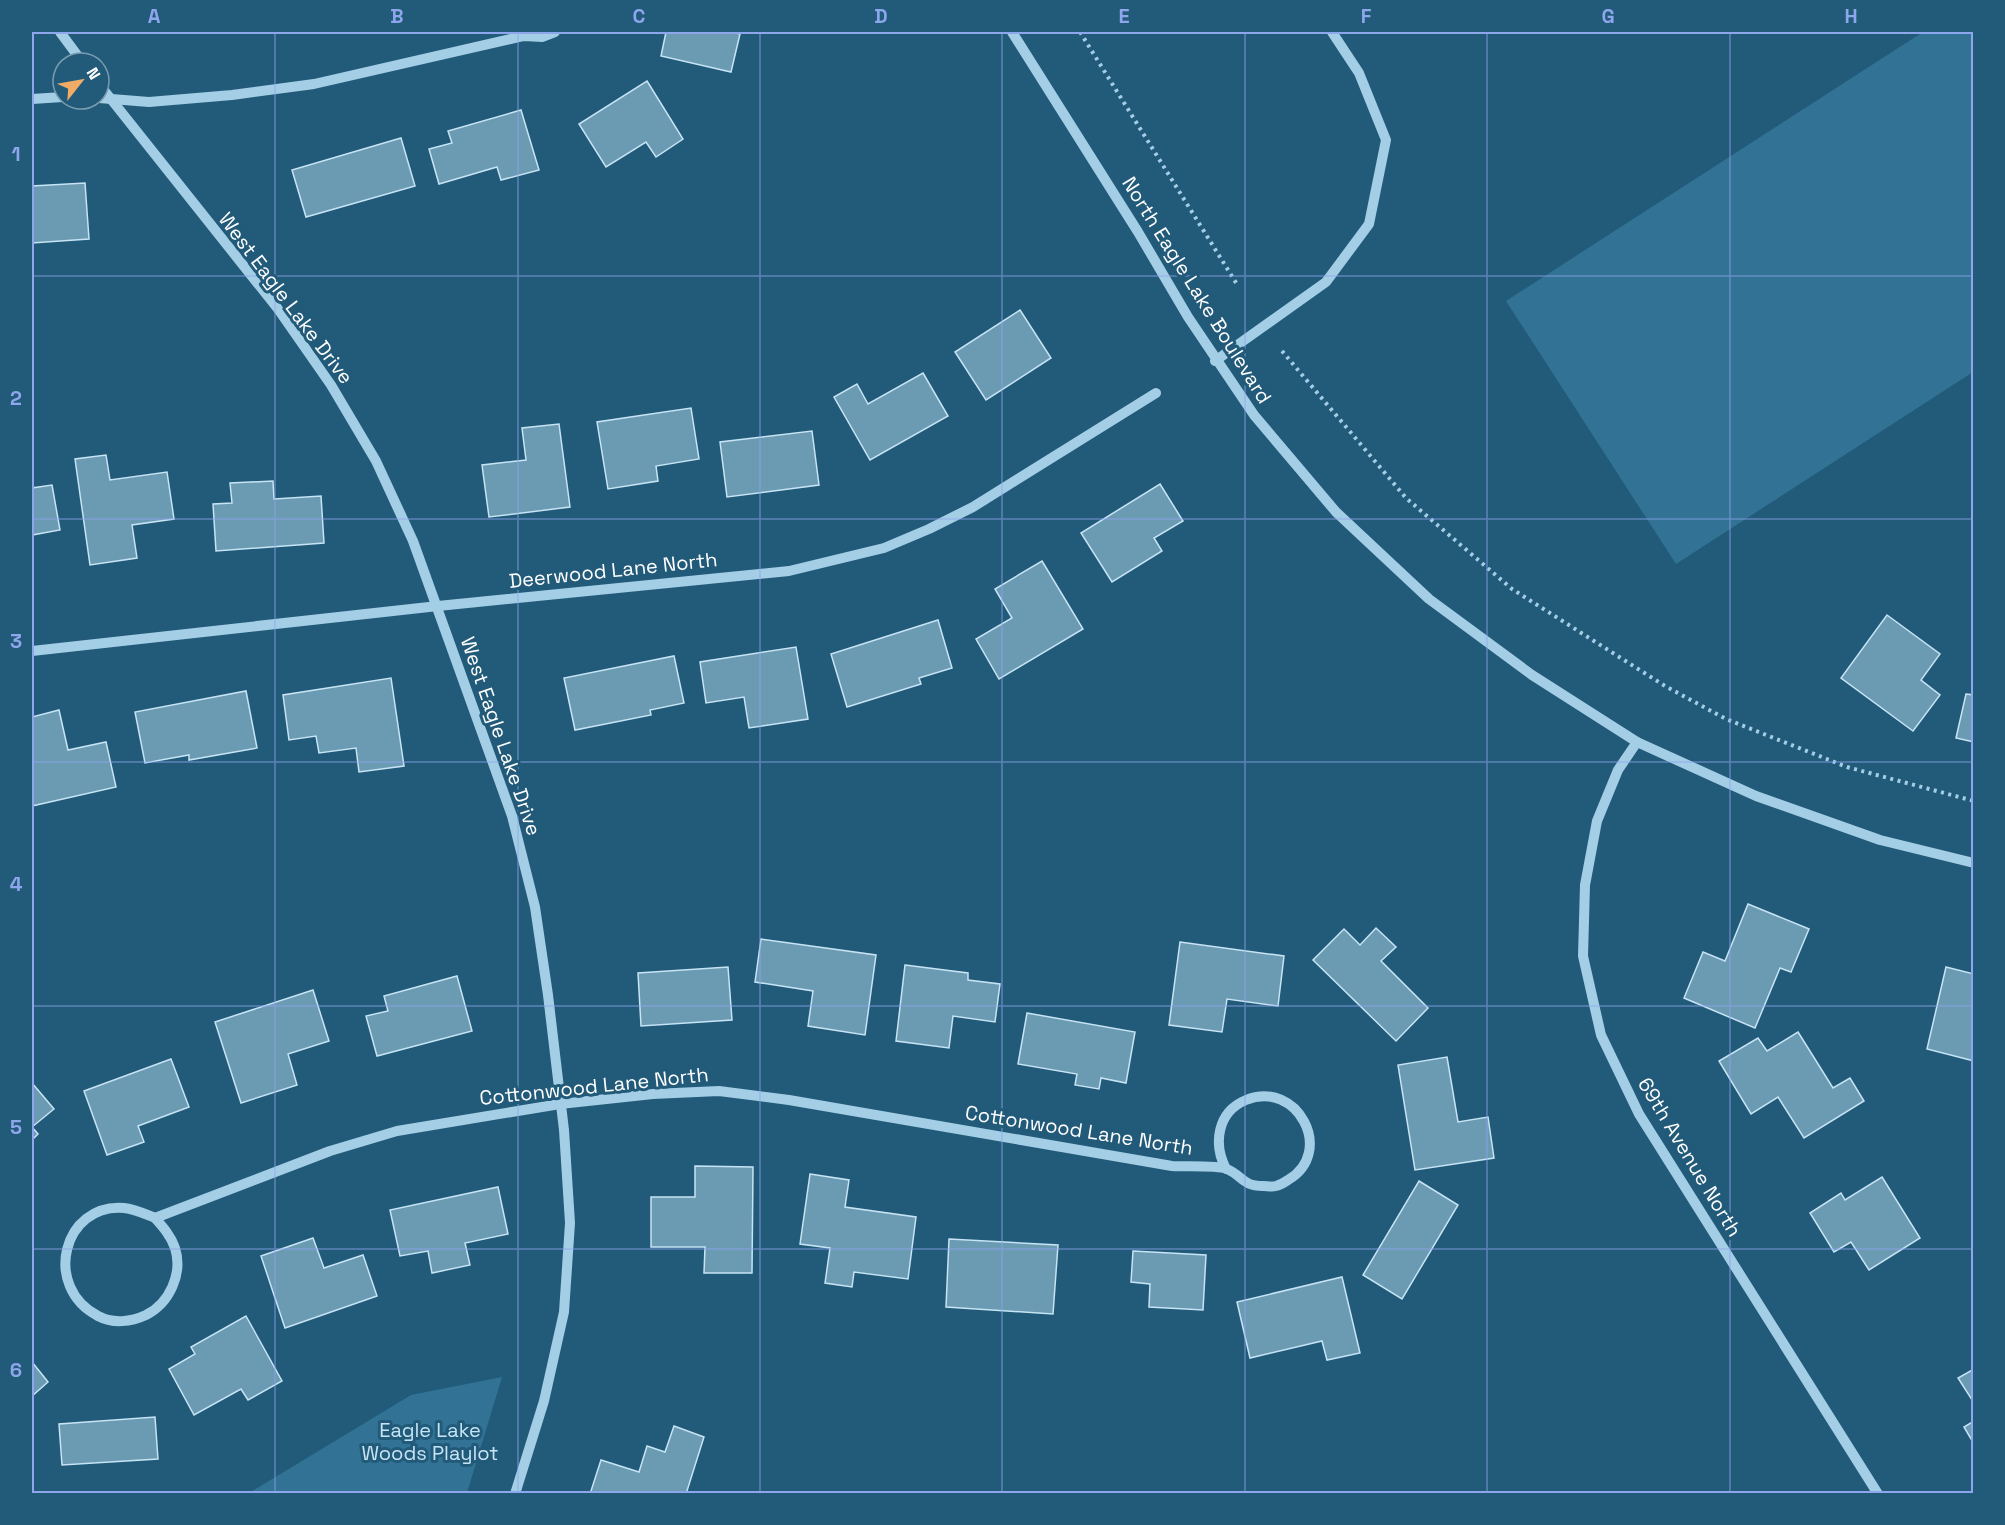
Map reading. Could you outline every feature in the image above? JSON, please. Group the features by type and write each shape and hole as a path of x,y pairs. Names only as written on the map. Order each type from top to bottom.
{"street":[{"path":"60,32 74,51"},
{"path":"111,99 149,102 232,95 314,84 520,34 542,37 555,32"},
{"name":"North Eagle Lake Boulevard","path":"1012,32 1138,232 1215,361 1254,415 1336,512 1429,599 1532,675 1637,742 1756,796 1880,840 1974,863"},
{"path":"1215,361 1326,282 1369,224 1386,140 1359,73 1332,32"},
{"path":"32,99 51,98"},
{"name":"West Eagle Lake Drive","path":"111,106 278,309 331,385 376,462 413,541 438,606 512,816 535,907 548,995 564,1130 570,1223 564,1312 544,1401 515,1494"},
{"name":"Deerwood Lane North","path":"32,651 438,606 789,571 884,548 973,507 1156,393"},
{"name":"69th Avenue North","path":"1637,742 1618,770 1598,821 1585,885 1584,956 1601,1035 1639,1114 1878,1494"},
{"name":"Cottonwood Lane North","path":"155,1218 330,1151 397,1131 560,1104 719,1091 789,1100 1172,1166 1226,1169 1251,1186 1276,1186 1295,1176 1305,1162 1310,1148 1308,1130 1300,1113 1281,1099 1256,1096 1237,1104 1221,1124 1217,1145 1226,1169"},
{"path":"123,1208 155,1218 168,1233 175,1249 177,1266 174,1284 165,1299 153,1311 137,1319 119,1321 102,1318 86,1310 74,1297 66,1281 64,1263 68,1245 76,1230 89,1218 105,1210 123,1208"}],"path":[{"path":"1080,32 1238,286"},
{"path":"1282,351 1406,498 1512,589 1665,686 1726,719 1847,767 1974,801"}],"green space":[{"path":"1923,32 1973,32 1973,372 1676,564 1506,301"},
{"name":"Eagle Lake Woods Playlot","path":"502,1377 467,1493 249,1493 411,1395"}],"building":[{"path":"666,32 740,34 731,72 661,56"},
{"path":"647,81 683,139 656,157 646,142 606,167 579,124"},
{"path":"521,110 539,170 501,180 497,167 439,184 429,149 452,143 448,131"},
{"path":"401,138 415,186 306,217 292,170"},
{"path":"85,183 89,239 32,243 32,186"},
{"path":"1020,310 1051,358 986,400 955,352"},
{"path":"923,373 948,416 870,460 834,397 857,384 868,404"},
{"path":"691,408 699,459 656,466 658,481 608,489 597,422"},
{"path":"559,424 570,507 489,517 482,465 526,460 522,428"},
{"path":"812,431 819,485 727,497 720,442"},
{"path":"106,455 110,480 167,472 174,519 132,525 137,558 90,565 75,459"},
{"path":"273,481 274,499 321,496 324,543 216,551 213,504 232,503 230,483"},
{"path":"1160,484 1183,521 1154,538 1162,551 1112,582 1081,533"},
{"path":"52,485 60,530 32,535 32,488"},
{"path":"1042,561 1083,629 999,679 976,639 1012,618 995,589"},
{"path":"1887,615 1940,654 1921,680 1940,695 1913,731 1841,678"},
{"path":"938,620 952,668 919,678 921,684 847,707 831,654"},
{"path":"796,647 808,719 749,728 744,697 706,703 700,662"},
{"path":"674,656 684,703 650,710 651,715 575,730 564,678"},
{"path":"391,678 404,766 359,772 356,748 319,753 316,736 289,740 283,695"},
{"path":"246,691 257,748 189,760 189,755 145,763 135,712"},
{"path":"1966,694 1974,695 1974,742 1956,738"},
{"path":"59,710 68,750 106,742 116,787 32,806 32,717"},
{"path":"1748,904 1809,929 1791,972 1780,968 1755,1028 1684,998 1703,952 1725,961"},
{"path":"1376,928 1396,947 1381,961 1428,1008 1396,1041 1313,960 1344,929 1360,945"},
{"path":"761,939 876,955 865,1035 808,1026 813,991 755,982"},
{"path":"1180,942 1284,956 1278,1006 1227,999 1222,1032 1169,1025"},
{"path":"905,965 968,973 968,980 1000,984 995,1022 953,1016 949,1048 896,1041"},
{"path":"728,967 732,1020 641,1026 638,973"},
{"path":"1946,967 1974,974 1974,1061 1927,1049"},
{"path":"457,976 472,1031 377,1056 366,1016 388,1011 384,996"},
{"path":"313,990 329,1041 288,1054 297,1085 241,1103 215,1022"},
{"path":"1027,1013 1135,1032 1126,1083 1101,1078 1099,1089 1075,1085 1077,1074 1018,1064"},
{"path":"1798,1032 1833,1088 1850,1078 1864,1101 1804,1138 1778,1097 1751,1114 1719,1061 1758,1038 1767,1051"},
{"path":"1447,1057 1458,1122 1488,1117 1494,1158 1415,1170 1398,1065"},
{"path":"171,1059 189,1107 138,1126 144,1142 107,1155 84,1091"},
{"path":"32,1083 54,1109 32,1127"},
{"path":"32,1127 38,1134 32,1140"},
{"path":"695,1166 753,1167 752,1273 704,1273 705,1247 651,1247 651,1197 695,1197"},
{"path":"810,1174 849,1180 845,1207 916,1217 908,1279 854,1272 852,1287 825,1283 830,1248 800,1244"},
{"path":"1882,1177 1920,1238 1869,1270 1851,1242 1834,1252 1810,1213 1841,1193 1845,1200"},
{"path":"1419,1181 1458,1205 1402,1299 1363,1275"},
{"path":"498,1187 508,1234 465,1243 470,1265 432,1273 428,1251 400,1256 390,1210"},
{"path":"313,1238 324,1268 363,1255 377,1296 285,1328 261,1256"},
{"path":"949,1239 1058,1245 1053,1314 946,1307"},
{"path":"1133,1251 1206,1255 1203,1310 1149,1307 1150,1284 1131,1282"},
{"path":"1342,1277 1360,1353 1327,1360 1322,1341 1250,1358 1237,1302"},
{"path":"246,1316 282,1381 248,1400 241,1389 194,1415 169,1369 195,1354 191,1347"},
{"path":"32,1362 48,1382 32,1396"},
{"path":"1974,1369 1974,1403 1958,1378"},
{"path":"155,1417 158,1459 62,1465 59,1424"},
{"path":"1974,1421 1974,1444 1964,1427"},
{"path":"674,1426 704,1437 686,1494 590,1494 601,1460 639,1472 647,1446 665,1452"}]}
